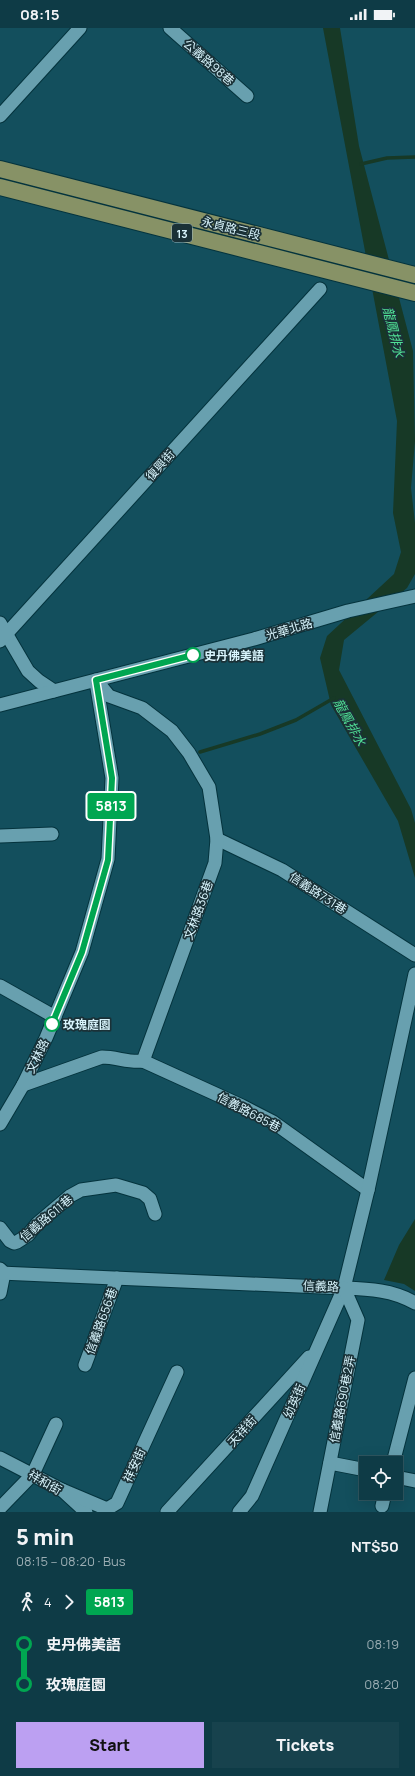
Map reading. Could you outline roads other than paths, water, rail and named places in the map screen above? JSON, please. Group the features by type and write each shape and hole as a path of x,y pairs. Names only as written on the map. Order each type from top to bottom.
{"main road":[{"name":"永貞路三段","path":"0,169 415,275"},
{"name":"永貞路三段","path":"0,187 415,293"}],"street":[{"path":"0,116 80,28"},
{"name":"公義路98巷","path":"170,28 248,96"},
{"name":"復興街","path":"3,638 320,289"},
{"name":"光華北路","path":"0,705 254,639 348,612 415,596"},
{"path":"0,623 3,638 28,671 39,681 54,691"},
{"name":"文林路36巷","path":"96,680 109,696 142,708 172,731 189,753 209,787 217,839 215,863 143,1061"},
{"name":"文林路","path":"0,1124 23,1085 55,1017 82,952 108,860 112,778 96,680"},
{"path":"0,836 52,834"},
{"name":"信義路731巷","path":"217,839 282,870 415,955"},
{"name":"信義路","path":"1,1272 344,1288 368,1190 415,974"},
{"path":"0,986 55,1017"},
{"path":"23,1085 102,1057 115,1057 131,1062 143,1061"},
{"name":"信義路685巷","path":"143,1061 242,1106 273,1122 368,1190"},
{"name":"信義路611巷","path":"0,1228 10,1241 14,1243 17,1242 28,1235 37,1224 70,1196 81,1190 116,1185 143,1193 150,1199 155,1214"},
{"path":"0,1292 1,1272"},
{"name":"信義路656巷","path":"85,1365 117,1278"},
{"path":"344,1288 384,1291 404,1296 415,1303"},
{"name":"幼英街","path":"239,1512 252,1496 344,1288"},
{"name":"信義路690巷2弄","path":"320,1512 358,1320 344,1288"},
{"name":"天祥街","path":"167,1512 316,1349"},
{"name":"祥安街","path":"62,1490 107,1509 117,1503 177,1372"},
{"path":"395,1456 415,1378"},
{"path":"0,1508 33,1474 56,1424"},
{"name":"祥和街","path":"0,1458 62,1490 86,1512"},
{"path":"330,1463 359,1469"},
{"path":"403,1478 415,1481"}],"water":[{"name":"龍鳳排水","path":"323,28 340,28 359,146 413,351 415,441 411,488 415,523 415,574 407,588 344,640 339,670 411,809 415,823 415,878 398,821 331,705 320,658 327,636 394,574 401,552 393,513 397,421"},
{"path":"415,1219 415,1291 404,1284 384,1280 399,1245"}],"waterway":[{"path":"361,164 387,158 415,157"},
{"name":"龍鳳排水","path":"200,752 260,734 296,720 334,698"}],"place":[{"name":"史丹佛美語","path":"193,655"},
{"name":"玫瑰庭園","path":"52,1024"}]}
